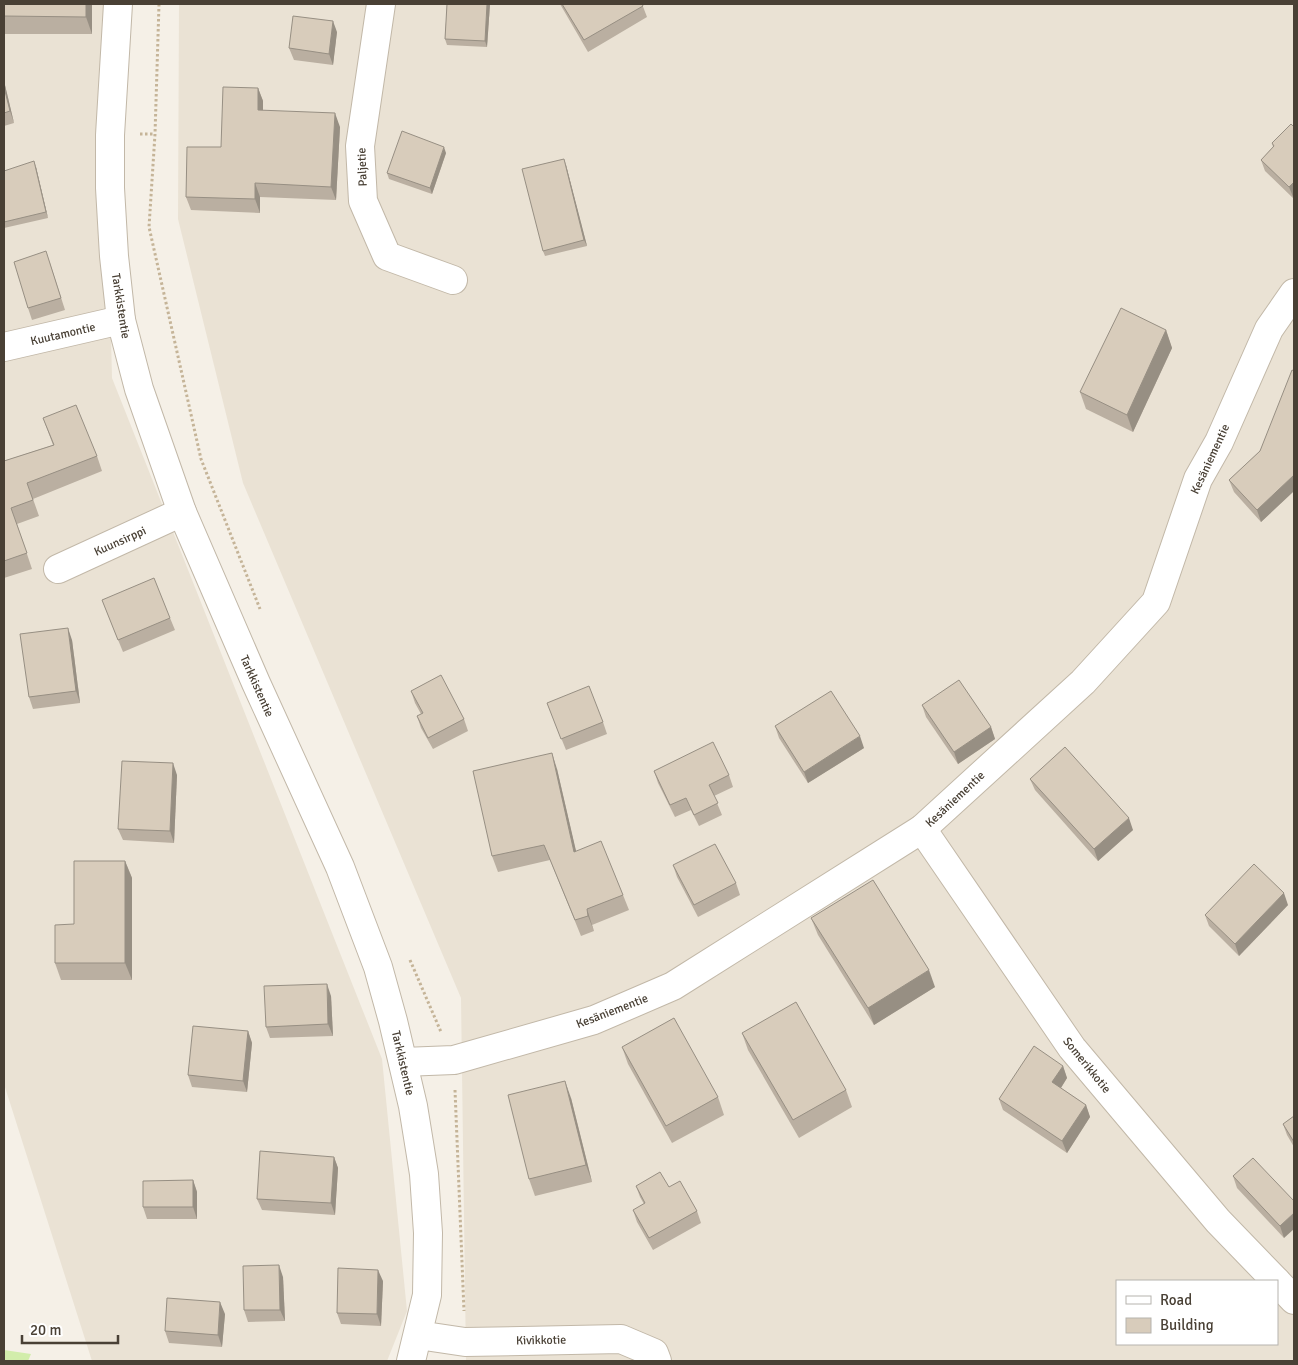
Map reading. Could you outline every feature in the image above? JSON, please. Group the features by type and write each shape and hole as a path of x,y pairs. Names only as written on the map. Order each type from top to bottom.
{"street":[{"name":"Tarkkistentie","path":"118,4 110,135 110,179 114,256 121,320 139,388 182,512 256,683 340,866 378,967 413,1106 424,1174 427,1223 427,1295 411,1361"},
{"name":"Paljetie","path":"381,4 360,146 363,201 388,256 453,280"},
{"name":"Kesäniementie","path":"403,1062 454,1060 594,1020 674,986 922,829 1083,682 1156,602 1198,479 1219,442 1269,329 1294,293"},
{"name":"Kuutamontie","path":"4,347 121,320"},
{"name":"Kuunsirppi","path":"58,569 182,512"},
{"name":"Somerikkotie","path":"922,829 1072,1048 1218,1221 1274,1280"},
{"name":"Somerikkotie","path":"1278,1284 1294,1300"},
{"name":"Kivikkotie","path":"418,1335 465,1342 621,1339 654,1354 657,1361"}],"path":[{"path":"159,4 155,134 149,227 201,459 261,612"},
{"path":"406,953 454,1060 465,1342"}],"shaded area":[{"path":"4,4 103,4 112,378 382,1059 407,1311 387,1361 92,1361 4,1084"},
{"path":"179,4 1294,4 1294,1361 466,1361 461,998 243,483 178,219"}],"green space":[{"path":"4,1350 31,1354 28,1361 4,1361"}],"building":[{"path":"4,4 86,4 86,17 4,16"},
{"path":"447,4 487,4 485,41 445,39"},
{"path":"562,4 642,4 643,6 584,40"},
{"path":"293,16 333,21 329,54 289,48"},
{"path":"4,87 10,111 4,113"},
{"path":"223,87 258,88 258,110 335,113 331,187 255,183 255,199 186,197 187,147 221,147"},
{"path":"1291,124 1294,127 1294,182 1289,187 1261,160 1274,146 1272,143"},
{"path":"402,131 444,147 430,188 387,173"},
{"path":"564,159 584,240 543,251 522,169"},
{"path":"34,161 46,212 4,222 4,171"},
{"path":"46,251 61,298 28,308 14,262"},
{"path":"1121,308 1166,330 1127,415 1080,392"},
{"path":"1292,370 1294,371 1294,475 1257,510 1229,480 1260,451"},
{"path":"76,405 97,456 27,483 33,500 11,508 27,553 4,561 4,461 54,445 43,418"},
{"path":"154,578 170,618 118,640 102,600"},
{"path":"68,628 76,691 29,697 20,634"},
{"path":"441,675 464,719 428,738 417,716 423,713 411,691"},
{"path":"959,680 991,727 954,752 922,705"},
{"path":"589,686 603,722 561,739 547,703"},
{"path":"831,691 860,736 804,772 775,726"},
{"path":"713,742 729,775 709,785 718,803 694,815 686,798 670,805 654,771"},
{"path":"1065,747 1129,818 1094,849 1030,779"},
{"path":"552,753 574,852 601,841 623,895 587,909 588,916 575,920 544,845 492,856 473,771"},
{"path":"122,761 173,763 170,831 118,829"},
{"path":"715,844 736,883 694,905 673,865"},
{"path":"74,861 125,861 125,963 55,963 55,925 74,924"},
{"path":"1254,864 1284,893 1235,944 1205,915"},
{"path":"873,880 929,970 868,1008 811,918"},
{"path":"327,984 328,1024 266,1027 264,986"},
{"path":"796,1002 846,1090 793,1120 742,1033"},
{"path":"674,1018 718,1097 666,1126 622,1047"},
{"path":"193,1026 248,1031 243,1081 188,1075"},
{"path":"1034,1046 1063,1066 1052,1082 1086,1105 1062,1141 999,1099"},
{"path":"565,1081 586,1165 529,1179 508,1095"},
{"path":"1294,1116 1294,1142 1283,1124"},
{"path":"260,1151 334,1157 331,1203 257,1199"},
{"path":"1253,1158 1294,1201 1294,1213 1280,1226 1233,1176"},
{"path":"660,1172 669,1187 680,1181 697,1211 649,1238 633,1210 645,1203 636,1186"},
{"path":"193,1180 193,1207 143,1207 143,1181"},
{"path":"279,1265 280,1310 244,1310 243,1266"},
{"path":"338,1268 378,1270 377,1314 337,1313"},
{"path":"167,1298 220,1302 218,1335 165,1331"}]}
